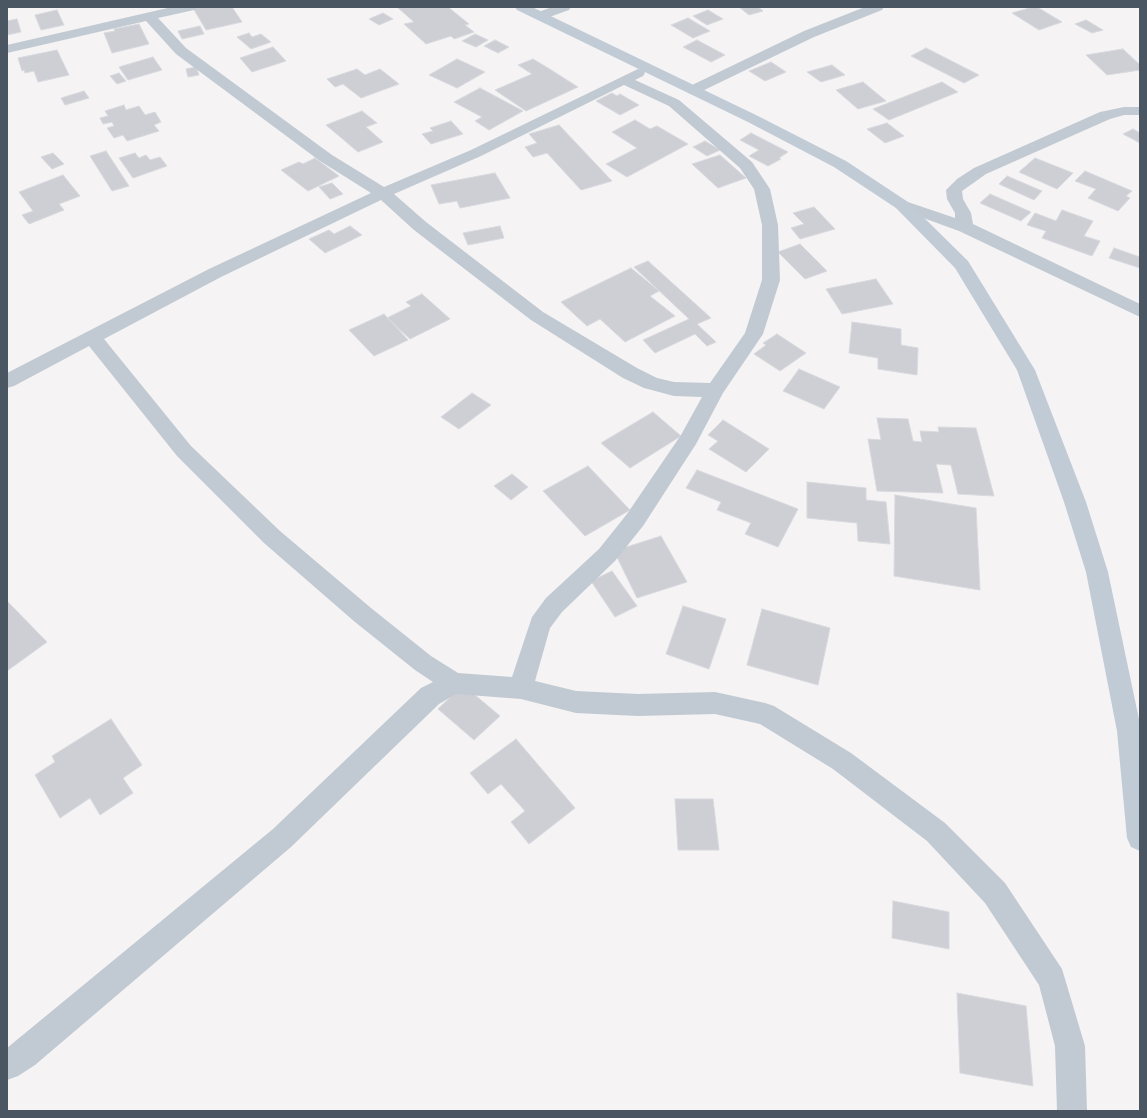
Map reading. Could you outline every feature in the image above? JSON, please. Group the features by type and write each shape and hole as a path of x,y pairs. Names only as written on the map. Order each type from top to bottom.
{"main road":[{"path":"522,7 753,119 840,164 902,205 962,265 1026,370 1073,494 1097,572 1129,731 1140,838"}],"street":[{"path":"7,49 189,7"},
{"path":"541,16 564,7"},
{"path":"694,90 810,34 878,7"},
{"path":"150,17 181,51 326,158 383,193 420,226 537,316 624,369 651,383 674,389 715,390"},
{"path":"7,381 215,273 383,193 476,154 648,68"},
{"path":"521,688 540,624 554,605 607,555 635,520 689,438 715,390 754,334 771,280 770,225 762,189 746,165 674,103 624,80"},
{"path":"965,227 963,213 955,200 954,190 963,182 980,171 1105,115 1124,110 1140,111"},
{"path":"902,205 965,227 1140,311"},
{"path":"92,337 184,451 214,482 272,536 363,615 423,663 454,683 521,688 576,702 638,705 715,703 765,714 842,761 936,832 996,893 1052,979 1070,1046 1072,1111"},
{"path":"7,1065 24,1054 282,838 430,696 454,683"}],"building":[{"path":"232,7 242,22 206,30 193,8"},
{"path":"397,7 448,7 469,24 465,25 474,32 454,39 451,36 426,44 404,24 414,22"},
{"path":"739,7 758,7 763,11 749,15"},
{"path":"1037,7 1062,22 1039,30 1012,13"},
{"path":"57,10 64,25 41,30 35,15"},
{"path":"708,10 723,19 707,25 693,16"},
{"path":"383,13 393,19 379,25 369,19"},
{"path":"688,18 710,31 693,38 671,25"},
{"path":"17,19 21,32 7,35 7,21"},
{"path":"1086,20 1103,30 1092,33 1075,24"},
{"path":"139,24 149,44 112,53 104,33 115,31 114,29"},
{"path":"200,26 204,34 182,39 178,31"},
{"path":"249,33 252,37 261,34 271,42 251,49 237,37"},
{"path":"475,34 488,40 476,47 462,41"},
{"path":"495,40 509,47 498,53 484,46"},
{"path":"697,40 725,55 711,62 683,47"},
{"path":"273,47 286,61 252,72 240,58"},
{"path":"926,48 979,75 964,83 911,56"},
{"path":"1123,49 1140,65 1140,70 1107,75 1086,55"},
{"path":"57,50 69,75 38,82 34,71 25,73 24,70 22,71 18,58"},
{"path":"153,57 162,70 128,80 119,67"},
{"path":"457,59 485,72 457,88 429,75"},
{"path":"533,59 578,87 526,111 495,90 532,74 518,65"},
{"path":"771,62 786,72 765,81 749,71"},
{"path":"832,65 845,75 821,82 807,72"},
{"path":"196,67 199,75 188,77 186,69"},
{"path":"357,69 365,75 380,69 399,84 361,98 343,84 335,87 327,79"},
{"path":"119,73 126,81 117,84 110,76"},
{"path":"863,82 886,101 858,109 836,90"},
{"path":"942,82 958,92 889,120 873,109"},
{"path":"480,88 523,111 489,130 475,121 482,117 454,102"},
{"path":"84,91 89,98 65,105 61,98"},
{"path":"612,93 617,96 620,94 639,105 620,115 596,101"},
{"path":"124,105 126,110 139,106 145,115 155,112 161,122 154,125 159,131 127,141 123,135 114,138 107,128 114,126 112,122 103,124 100,118 108,116 105,111"},
{"path":"362,111 377,123 366,127 383,142 358,152 326,125"},
{"path":"635,120 650,129 657,126 688,144 627,177 606,164 637,148 612,132"},
{"path":"451,121 463,134 431,144 422,134 433,131 430,128"},
{"path":"887,123 904,136 885,143 867,129"},
{"path":"559,125 612,181 581,190 547,153 533,157 525,147 537,143 529,134"},
{"path":"1133,129 1140,133 1140,143 1123,134"},
{"path":"751,133 788,152 779,158 781,159 768,166 749,156 759,150 740,140"},
{"path":"705,141 720,150 707,156 693,147"},
{"path":"106,151 129,186 112,191 90,156"},
{"path":"53,153 64,164 52,169 41,157"},
{"path":"135,153 139,158 146,155 150,160 160,157 167,166 133,178 119,158"},
{"path":"720,155 746,178 718,188 692,164"},
{"path":"315,158 339,176 308,191 281,170 299,162 303,164"},
{"path":"1035,158 1073,173 1057,189 1019,172"},
{"path":"1085,171 1132,191 1126,196 1130,198 1118,211 1088,198 1096,189 1075,181"},
{"path":"495,173 510,198 460,208 457,201 439,204 431,185"},
{"path":"63,175 80,196 59,204 64,210 29,224 22,215 33,211 19,192"},
{"path":"1007,176 1042,191 1034,200 999,184"},
{"path":"332,183 343,194 330,199 319,187"},
{"path":"990,194 1031,212 1021,221 980,203"},
{"path":"814,207 835,229 800,239 791,228 804,224 793,213"},
{"path":"1062,210 1093,221 1084,236 1100,241 1092,256 1042,238 1046,231 1027,225 1035,213 1056,221"},
{"path":"350,226 362,235 325,253 309,239 329,230 334,234"},
{"path":"500,226 504,238 468,245 463,233"},
{"path":"800,244 827,271 805,279 778,252"},
{"path":"1114,248 1140,257 1140,268 1109,258"},
{"path":"648,261 711,318 697,324 716,342 707,346 695,334 655,353 643,340 689,319 634,267"},
{"path":"631,268 659,291 650,296 675,316 625,342 600,319 587,326 561,302"},
{"path":"876,279 893,304 842,314 826,289"},
{"path":"422,294 450,319 410,339 387,318 411,306 406,302"},
{"path":"384,314 408,340 374,356 349,330"},
{"path":"852,322 901,329 901,345 918,348 917,375 878,369 878,358 849,353"},
{"path":"777,334 806,353 780,371 754,354 766,345 763,343"},
{"path":"799,369 840,387 824,409 783,391"},
{"path":"472,393 491,405 459,429 441,417"},
{"path":"653,412 681,436 630,468 601,443"},
{"path":"877,418 908,419 913,441 922,442 920,431 939,432 938,427 976,428 994,496 958,494 951,465 936,464 943,493 877,491 868,439 881,440"},
{"path":"723,420 769,449 746,472 709,449 718,441 708,435"},
{"path":"588,466 630,510 585,536 543,491"},
{"path":"697,470 798,509 778,547 745,534 751,523 717,510 721,502 686,488"},
{"path":"512,474 528,487 511,500 494,486"},
{"path":"807,482 866,488 866,500 886,502 890,544 858,541 857,523 807,518"},
{"path":"895,495 976,508 980,590 894,576"},
{"path":"661,536 687,582 637,598 614,551"},
{"path":"612,571 637,606 615,617 591,581"},
{"path":"7,601 47,642 7,671"},
{"path":"683,606 726,619 709,669 666,654"},
{"path":"762,609 830,628 818,685 747,665"},
{"path":"463,685 500,716 474,740 438,709"},
{"path":"111,719 142,765 123,778 133,793 100,815 90,798 60,818 35,775 55,762 52,756"},
{"path":"516,739 575,808 529,844 511,822 525,811 501,784 488,794 470,773"},
{"path":"675,799 713,799 719,850 678,850"},
{"path":"893,901 949,912 949,949 892,938"},
{"path":"957,993 1026,1006 1033,1086 960,1073"}]}
